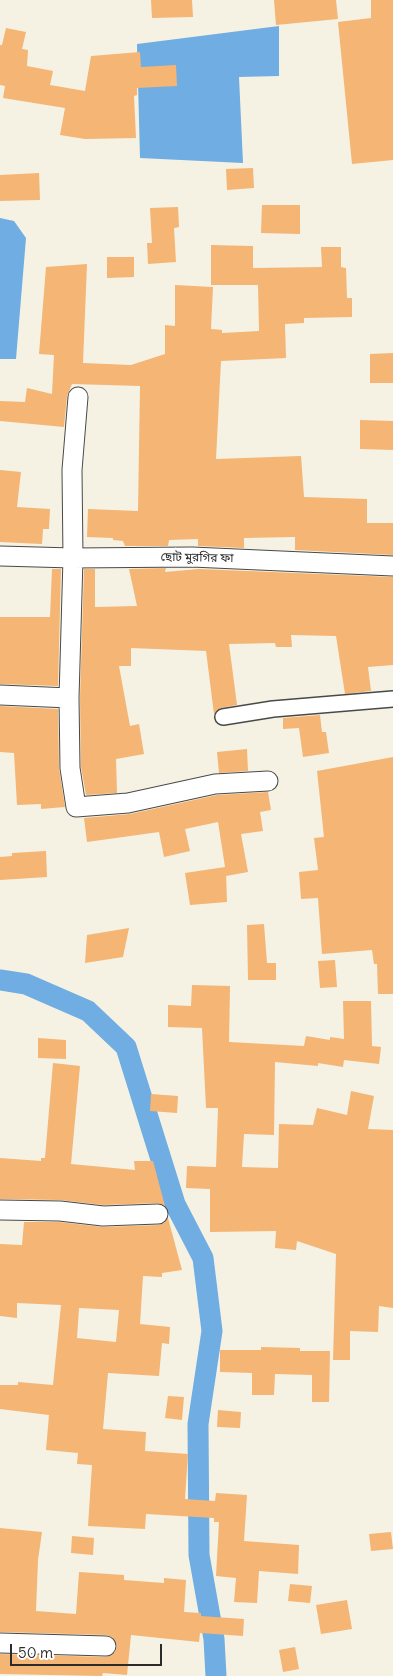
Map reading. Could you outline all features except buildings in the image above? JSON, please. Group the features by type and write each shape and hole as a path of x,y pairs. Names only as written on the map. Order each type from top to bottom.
{"street":[{"path":"78,397 72,470 74,558 69,698 70,768 76,807 128,803 215,784 268,781"},
{"name":"ছোট মুরগির ফা","path":"0,556 74,558 192,557 393,566"},
{"path":"0,695 69,698"},
{"path":"223,717 273,709 393,699"},
{"path":"0,1210 60,1211 103,1216 158,1214"},
{"path":"0,1643 106,1646"}],"water":[{"path":"279,26 279,76 239,77 243,163 140,158 137,44"},
{"path":"0,218 14,221 26,238 16,359 0,359"}],"waterway":[{"path":"0,980 26,984 88,1011 126,1047 175,1204 203,1258 212,1331 198,1424 199,1555 214,1639 216,1676"}]}
